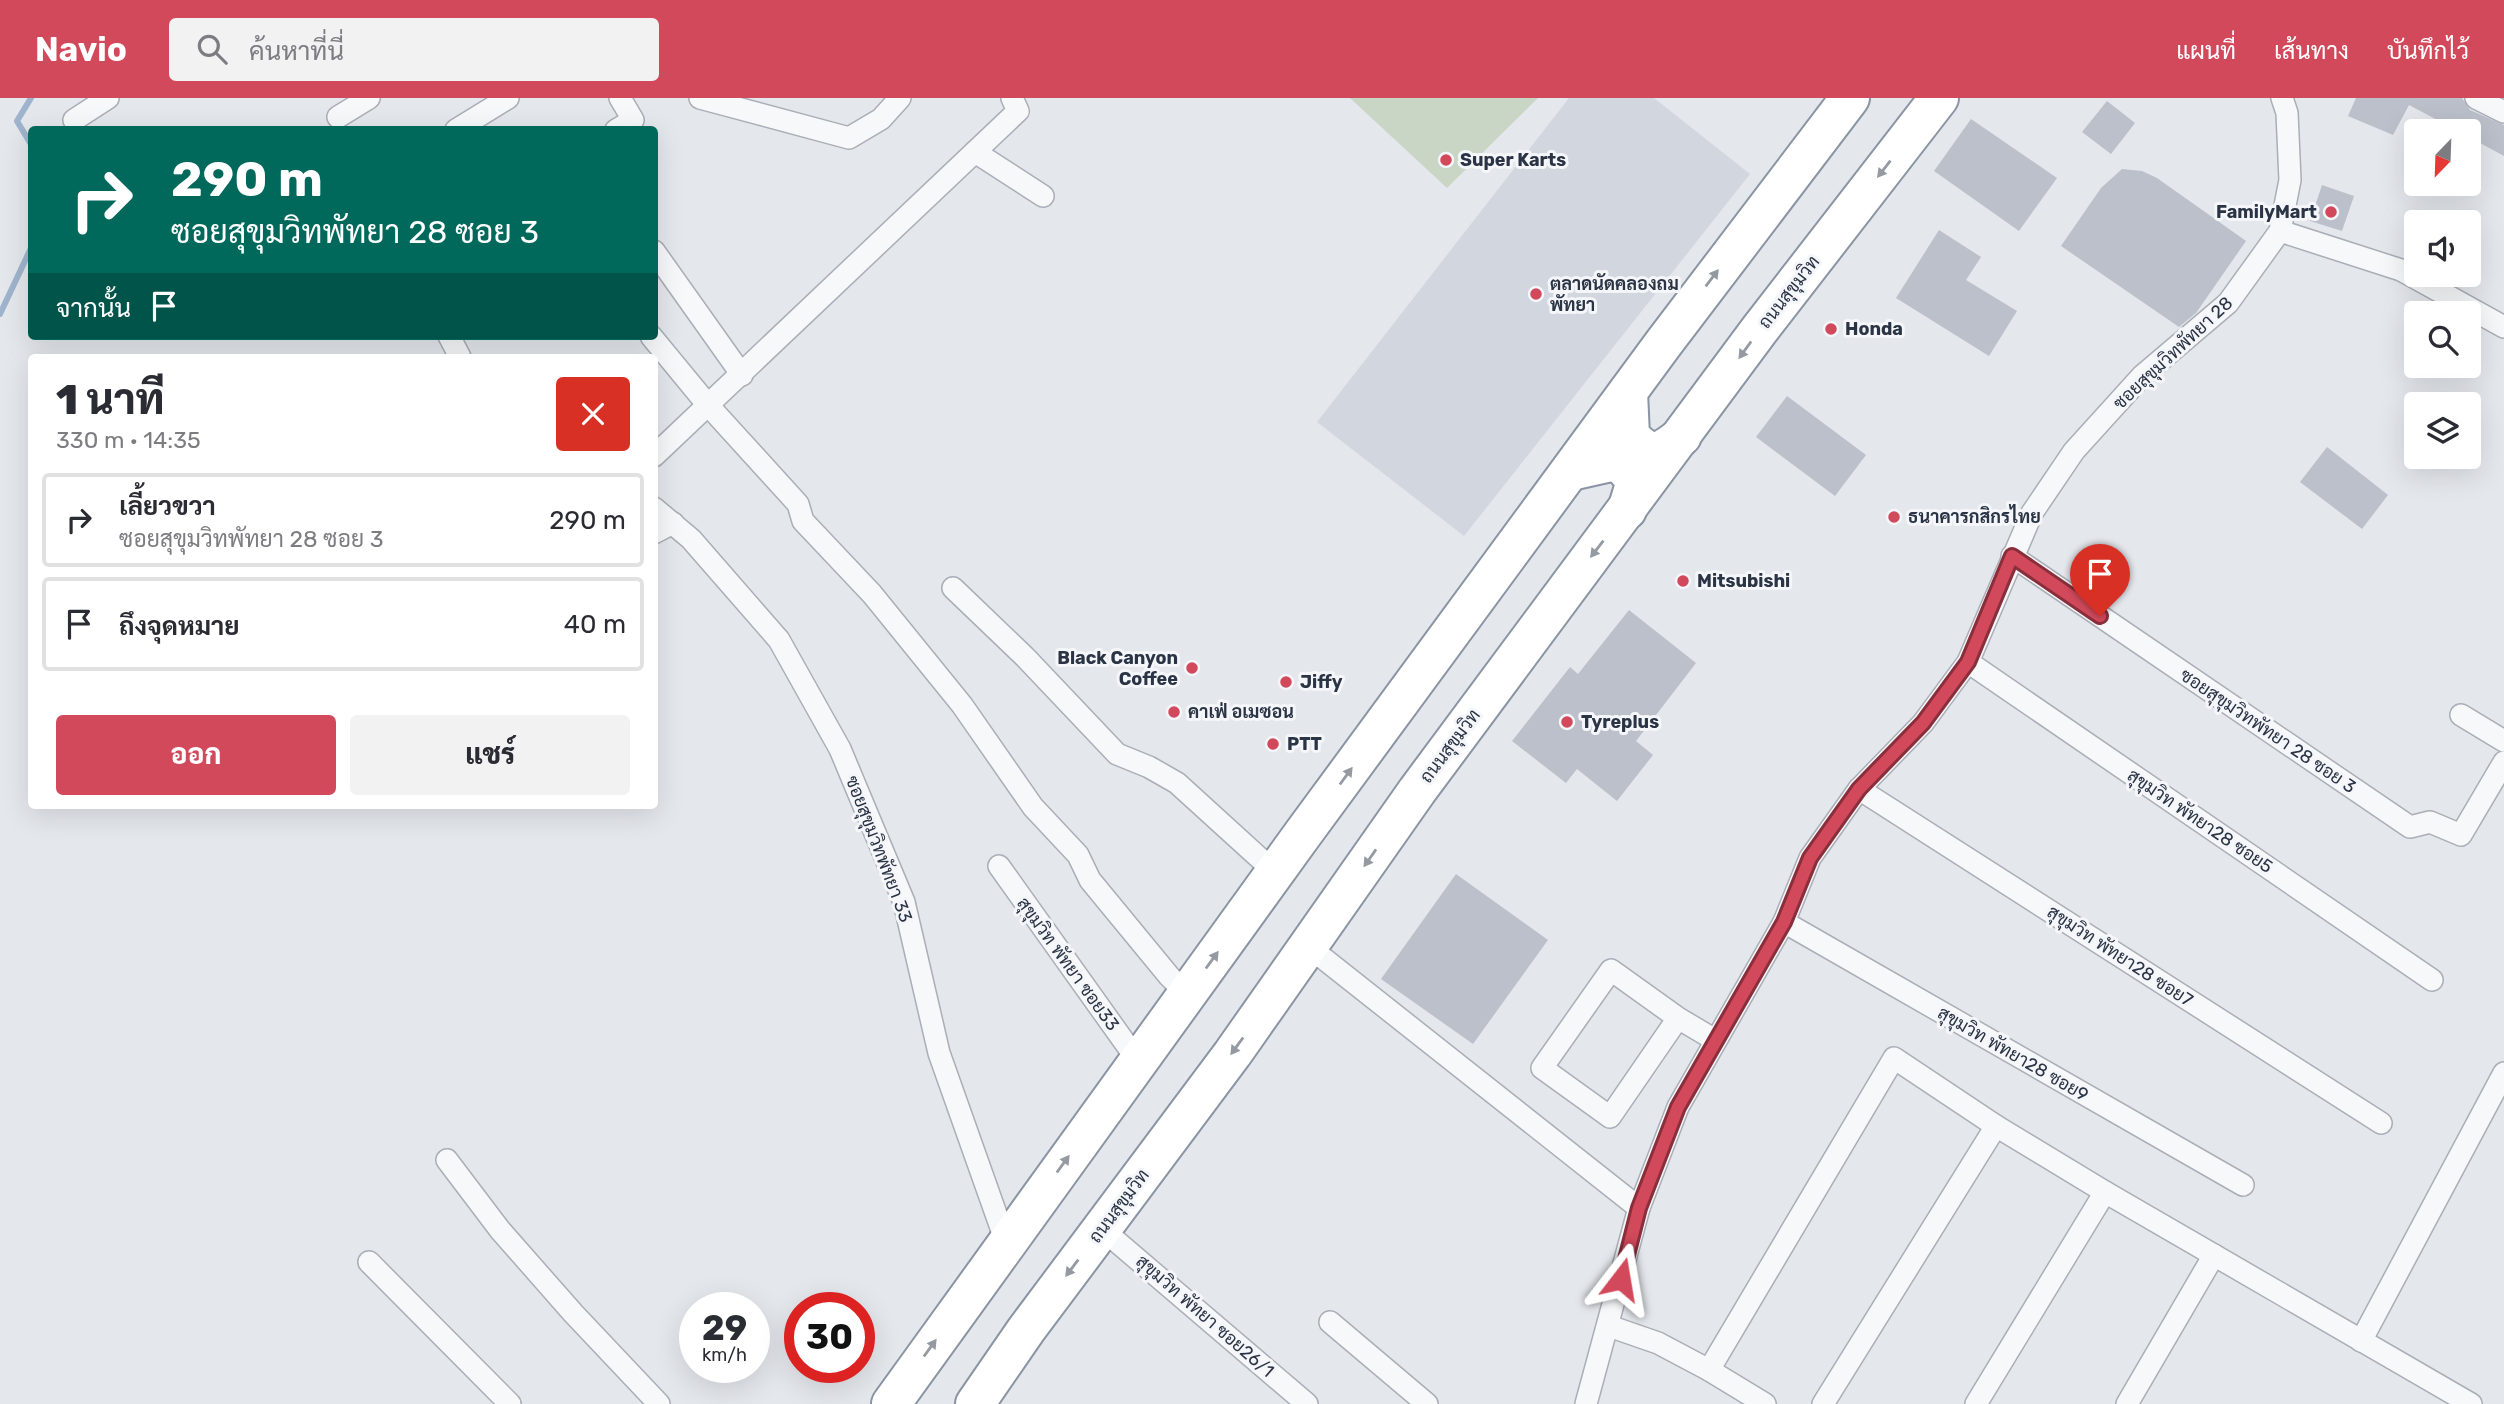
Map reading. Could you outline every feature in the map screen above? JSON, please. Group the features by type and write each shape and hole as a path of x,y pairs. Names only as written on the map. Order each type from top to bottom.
{"highway":[{"path":"891,1404 1006,1242 1628,392 1850,98"},
{"name":"ถนนสุขุมวิท","path":"986,1400 1026,1330 1309,947 1417,791 1760,330 1939,98"},
{"path":"1628,392 1630,436 1640,446 1650,452 1662,451 1682,436"},
{"path":"1571,471 1611,462 1622,465 1635,484 1626,512"}],"street":[{"path":"74,120 108,98"},
{"path":"337,115 369,98"},
{"path":"462,126 508,98"},
{"path":"620,98 633,120 623,126"},
{"path":"699,98 849,138 881,119 900,98"},
{"path":"658,452 1018,111 1012,98"},
{"name":"ซอยสุขุมวิทพัทยา 28","path":"1586,1404 1639,1208 1678,1107 1784,922 1810,858 1859,789 1923,723 1968,662 2032,513 2074,452 2142,376 2228,303 2280,231 2290,180 2287,113 2282,98"},
{"path":"2476,98 2504,112"},
{"path":"975,152 1043,196"},
{"path":"2280,231 2401,270 2504,327"},
{"path":"658,257 742,375"},
{"path":"654,340 707,404 798,504 803,521 873,594 962,705 1033,807 1078,855 1090,880 1187,994"},
{"name":"ซอยสุขุมวิทพัทยา 33","path":"664,528 691,539 779,640 840,749 904,902 939,1053 1006,1242"},
{"name":"ซอยสุขุมวิทพัทยา 28 ซอย 3","path":"2012,556 2410,827 2430,822 2461,835 2504,762"},
{"path":"953,588 1025,657 1117,754 1149,766 1177,783 1276,873"},
{"name":"สุขุมวิท พัทยา28 ซอย5","path":"1968,662 2432,980"},
{"path":"2461,715 2504,741"},
{"name":"สุขุมวิท พัทยา28 ซอย7","path":"1859,789 2381,1123"},
{"name":"สุขุมวิท พัทยา ซอย33","path":"999,866 1138,1061"},
{"name":"สุขุมวิท พัทยา28 ซอย9","path":"1784,922 2243,1185"},
{"path":"1309,947 1639,1208"},
{"path":"1678,1018 1610,1117 1542,1068 1611,970 1678,1018 1715,1040"},
{"path":"1709,1370 1894,1058 1996,1126 2105,1192 2471,1404"},
{"path":"2361,1341 2504,1073"},
{"path":"1823,1404 1996,1126"},
{"path":"447,1160 500,1230 573,1313 659,1404"},
{"path":"1976,1404 2105,1192"},
{"name":"สุขุมวิท พัทยา ซอย26/1","path":"1101,1229 1307,1404"},
{"path":"2127,1404 2214,1255"},
{"path":"369,1262 510,1404"},
{"path":"1330,1322 1427,1404"},
{"path":"1609,1326 1658,1343 1765,1404"}],"shaded area":[{"name":"ตลาดนัดคลองถม พัทยา","path":"1569,98 1654,98 1750,174 1464,536 1317,422"}],"green space":[{"name":"Super Karts","path":"1350,98 1538,98 1447,188"}],"building":[{"path":"2356,98 2462,98 2470,110 2504,125 2504,156 2482,144 2482,119 2435,119 2409,105 2393,135 2348,116"},
{"path":"2107,101 2135,123 2111,154 2082,132"},
{"path":"1971,119 2057,178 2019,231 1934,171"},
{"path":"2122,169 2142,171 2157,178 2246,241 2196,313 2179,327 2061,246 2101,188"},
{"name":"FamilyMart","path":"2322,185 2354,196 2342,231 2310,221"},
{"path":"1939,230 1981,257 1966,280 2017,311 1989,356 1896,298"},
{"path":"1787,396 1866,455 1835,496 1756,437"},
{"path":"2327,447 2388,495 2362,529 2300,482"},
{"path":"1629,610 1696,663 1636,741 1653,755 1617,801 1577,769 1566,783 1512,741 1570,667 1578,674"},
{"path":"1456,874 1548,940 1473,1044 1381,979"}],"waterway":[{"path":"28,139 17,121 31,98"},
{"path":"0,314 28,254"}],"place":[{"name":"Super Karts","path":"1446,160"},
{"name":"FamilyMart","path":"2331,212"},
{"name":"ตลาดนัดคลองถม พัทยา","path":"1536,294"},
{"name":"Honda","path":"1831,329"},
{"name":"ธนาคารกสิกรไทย","path":"1894,517"},
{"name":"Mitsubishi","path":"1683,581"},
{"name":"Black Canyon Coffee","path":"1192,668"},
{"name":"Jiffy","path":"1286,682"},
{"name":"คาเฟ่ อเมซอน","path":"1174,712"},
{"name":"Tyreplus","path":"1567,722"},
{"name":"PTT","path":"1273,744"}],"route":[{"path":"1621,1279 1639,1208 1678,1107 1784,922 1810,858 1859,789 1923,723 1968,662 2012,556 2100,616"}]}
